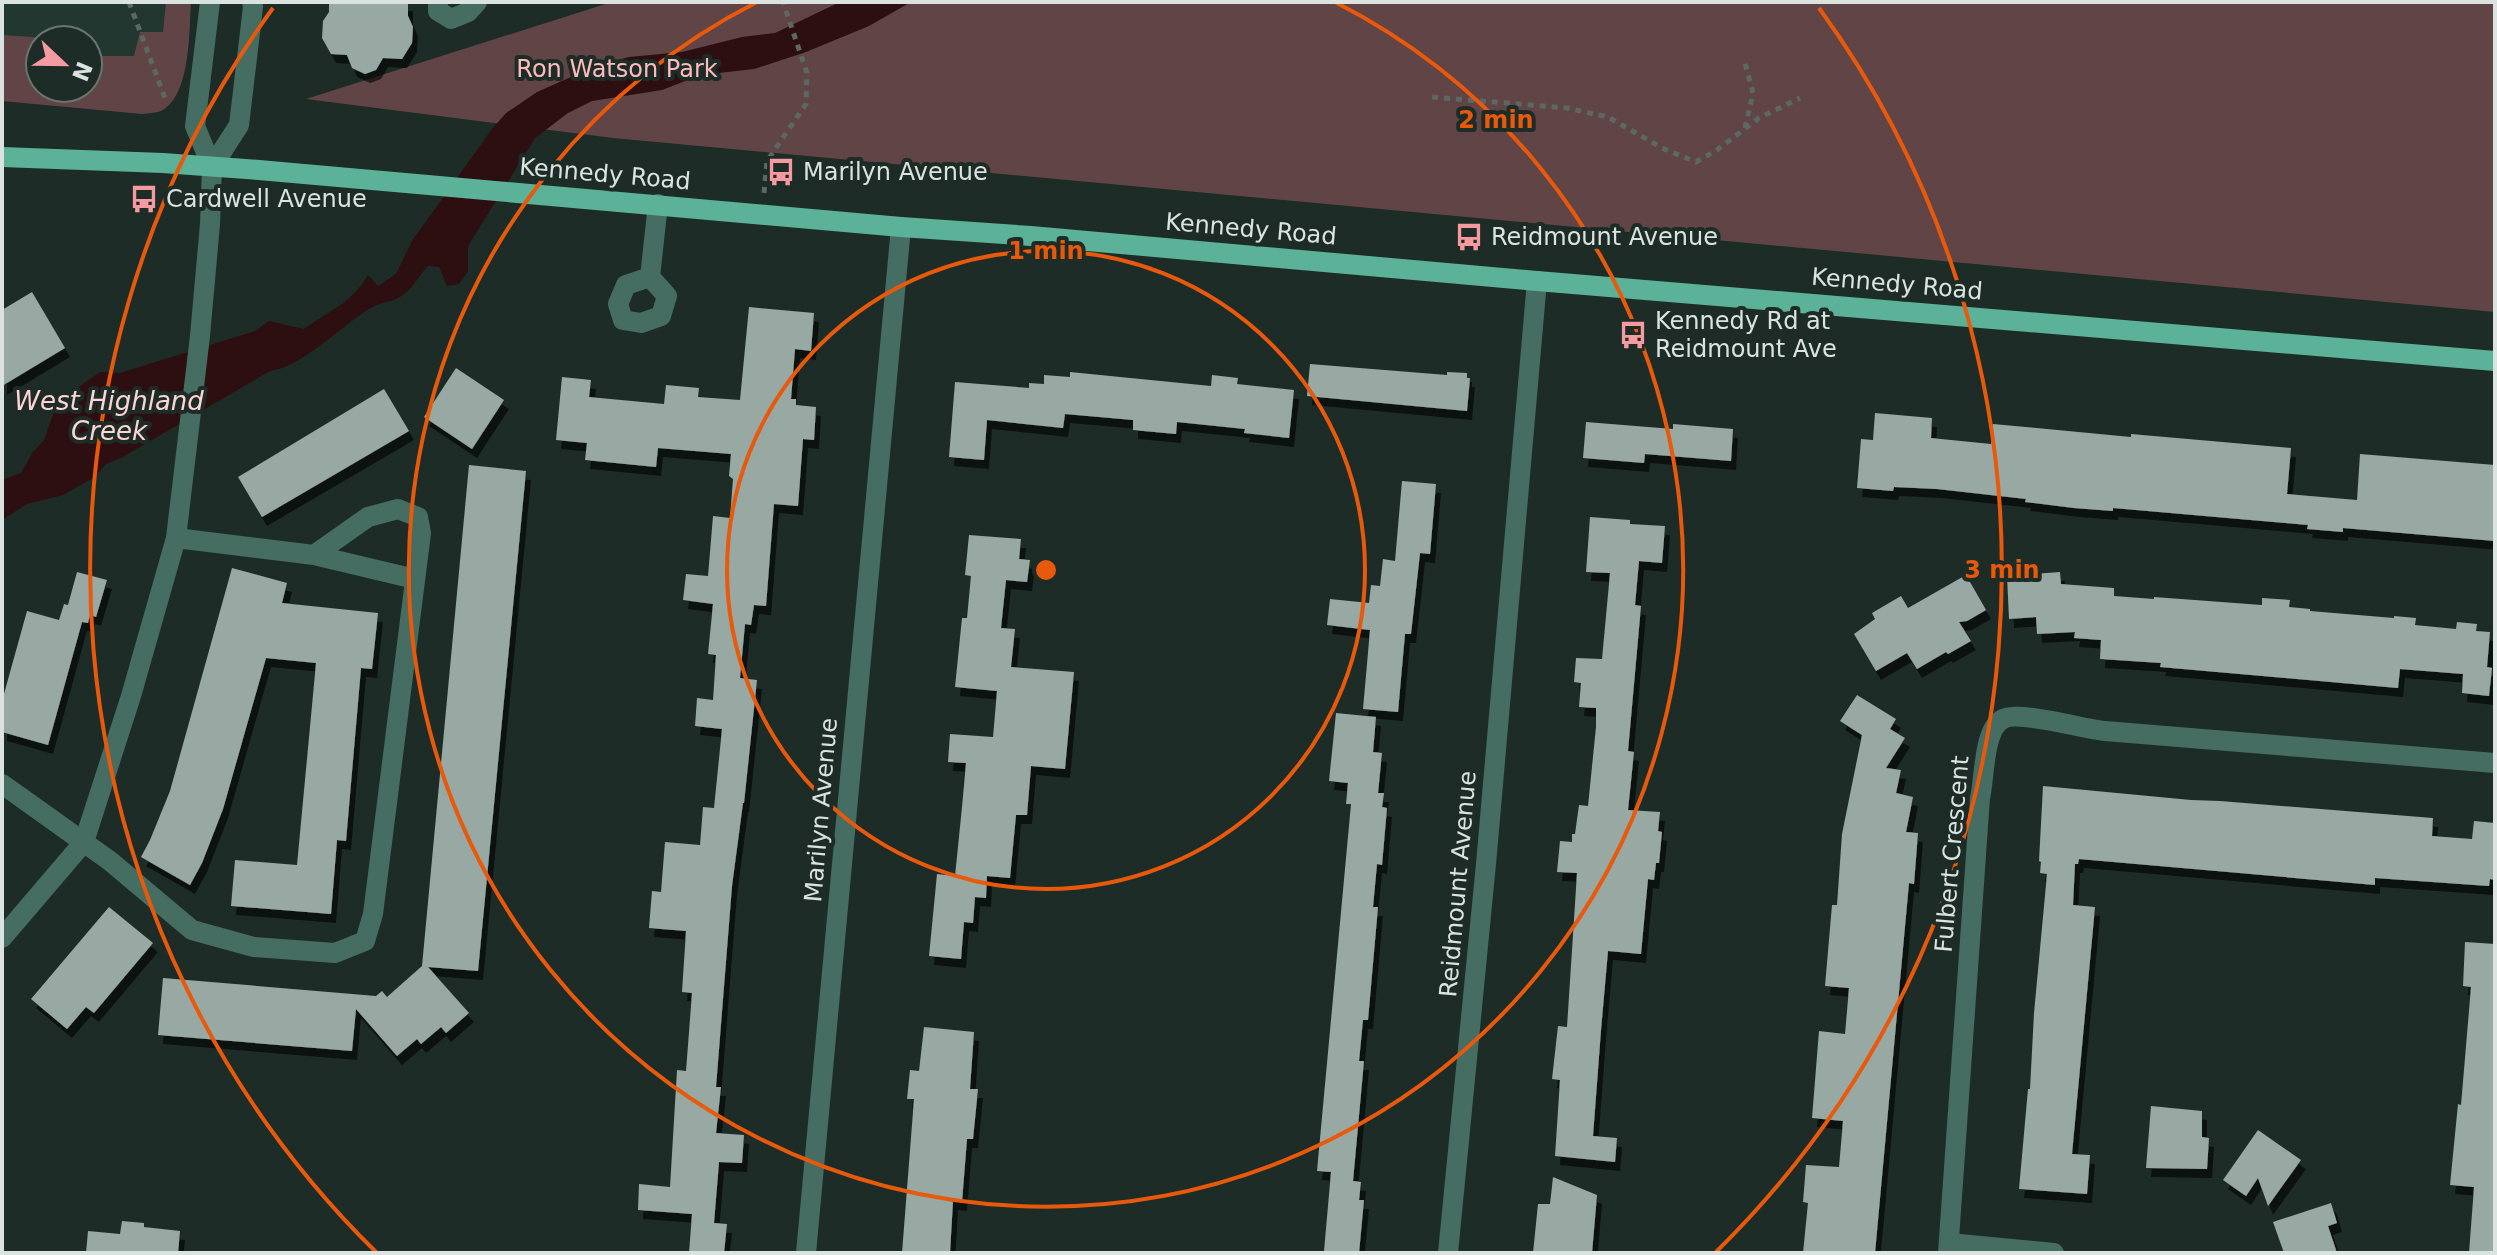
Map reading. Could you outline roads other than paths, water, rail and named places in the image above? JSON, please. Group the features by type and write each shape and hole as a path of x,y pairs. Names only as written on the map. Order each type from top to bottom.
{"main road":[{"name":"Kennedy Road","path":"2,157 212,167 417,183 901,227 2495,361"}],"street":[{"path":"2,938 84,842 131,696 176,538 210,224 212,167 195,126 210,2"},
{"path":"212,167 239,125 252,2"},
{"path":"438,2 438,11 451,19 468,12 477,2"},
{"path":"650,277 658,204"},
{"name":"Marilyn Avenue","path":"806,1253 901,227"},
{"name":"Reidmount Avenue","path":"1448,1253 1537,281"},
{"path":"2,784 84,842 192,930 254,947 335,953 365,941 373,914 421,533 418,517 398,509 368,517 314,555"},
{"path":"176,538 314,555 415,579"},
{"name":"Fulbert Crescent","path":"1948,1248 1980,798 1985,756 1993,729 2001,720 2014,715 2090,730 2495,763"},
{"path":"1948,1248 2054,1253"}],"water":[{"name":"West Highland Creek","path":"840,2 911,2 869,26 754,69 701,75 662,90 592,101 568,113 535,138 468,246 468,271 459,284 447,286 439,267 428,266 403,295 369,309 295,362 270,371 106,464 95,477 63,495 27,504 2,520 2,480 21,473 44,440 55,409 73,391 100,372 120,373 255,331 269,321 304,329 347,300 368,275 378,286 396,274 412,241 492,129 506,113 537,92 598,65 629,57 682,52 742,37 775,33"}],"place":[{"name":"Marilyn Avenue","path":"781,172"},
{"name":"Cardwell Avenue","path":"144,199"},
{"name":"Reidmount Avenue","path":"1469,237"},
{"name":"Kennedy Rd at Reidmount Ave","path":"1633,335"}],"park label":[{"name":"Ron Watson Park","path":"617,69"}]}
